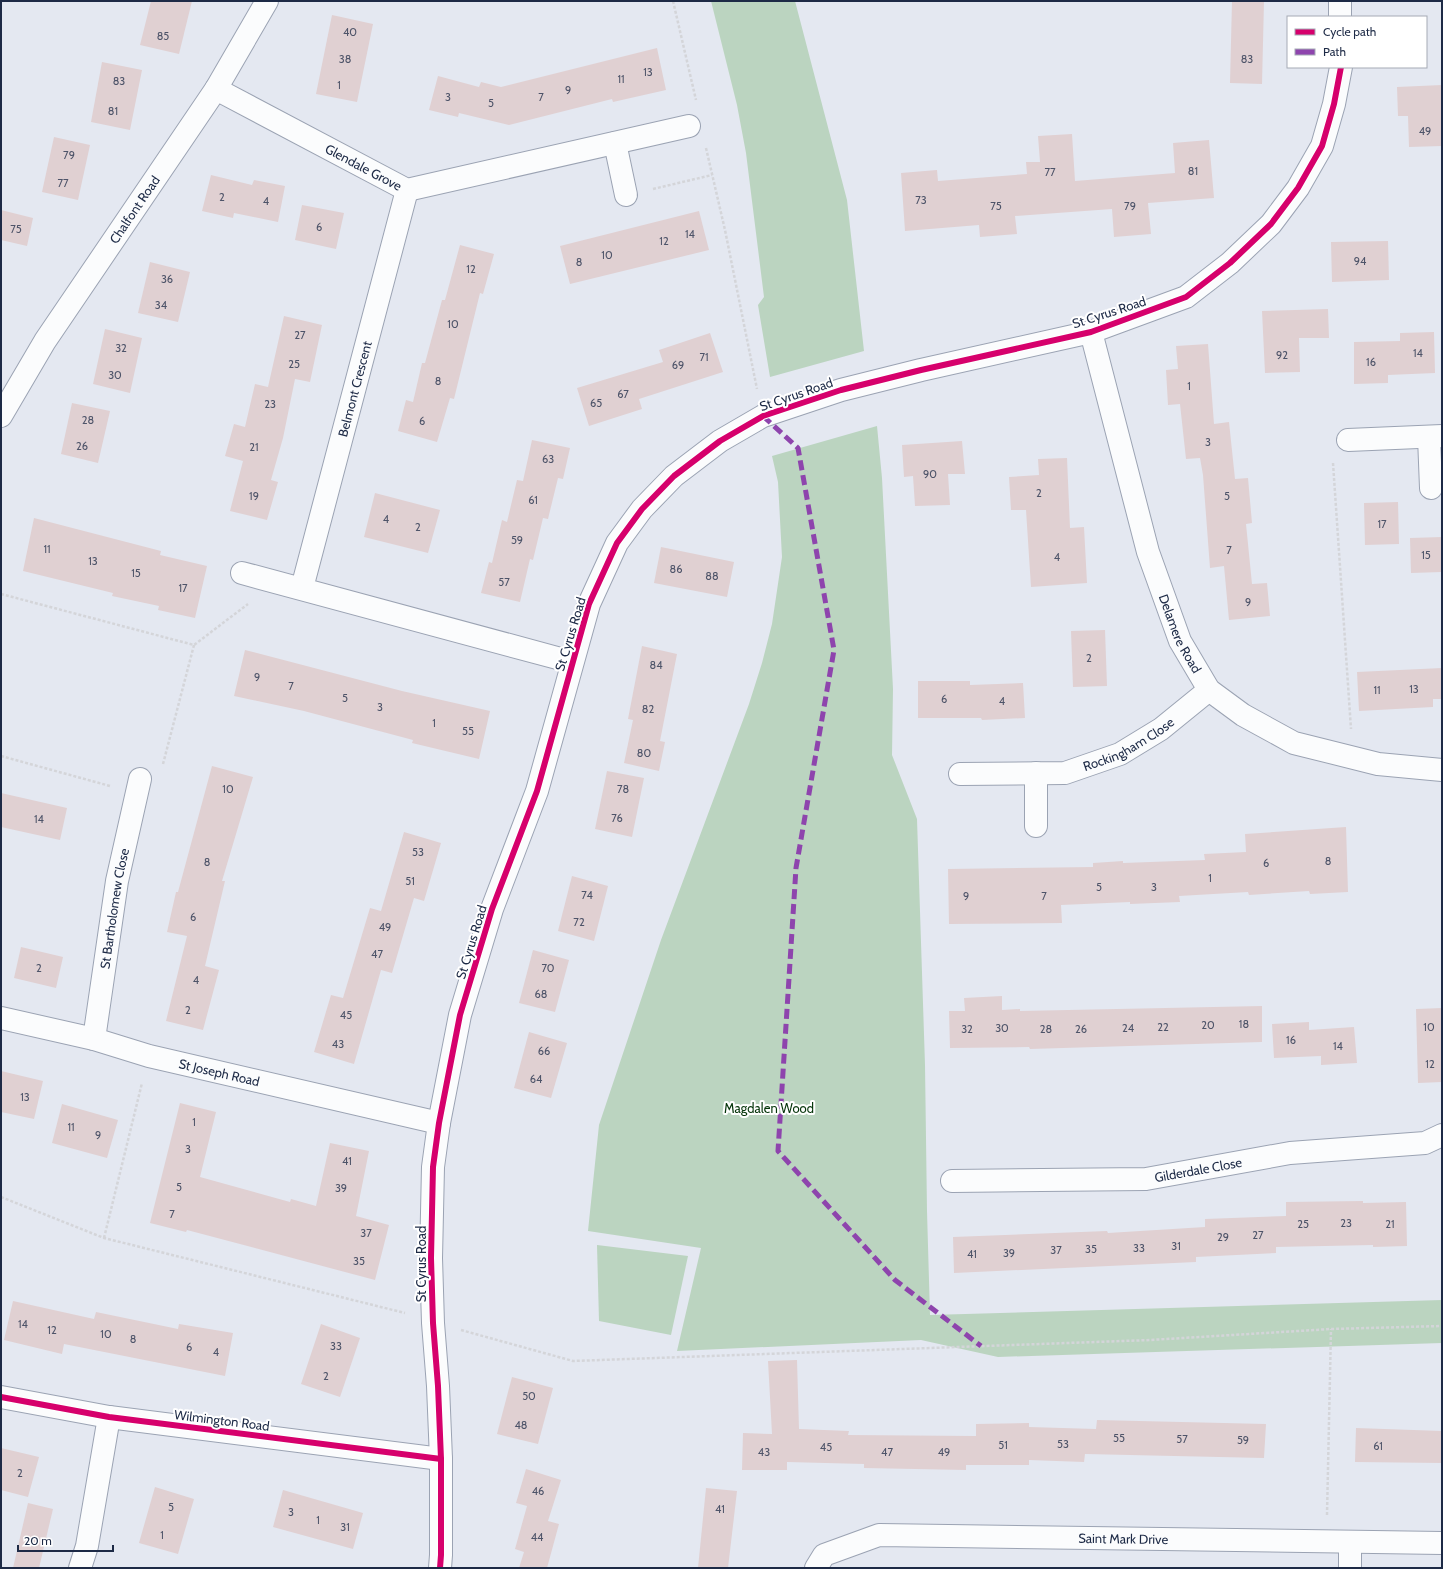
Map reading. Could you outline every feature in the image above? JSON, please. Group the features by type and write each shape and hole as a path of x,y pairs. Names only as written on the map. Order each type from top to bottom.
{"street":[{"name":"Chalfont Road","path":"1,416 45,341 216,89 267,1"},
{"path":"1340,1 1340,16"},
{"name":"St Cyrus Road","path":"440,1568 441,1459 438,1386 432,1323 432,1167 439,1123 460,1015 492,909 537,791 589,604 617,543 642,509 674,476 720,441 763,416 841,390 1092,332 1186,297 1230,263 1272,224 1298,188 1322,146 1334,104 1341,68"},
{"name":"Glendale Grove","path":"216,89 407,190 689,126"},
{"path":"615,143 626,195"},
{"name":"Belmont Crescent","path":"302,588 407,190"},
{"name":"Delamere Road","path":"1092,332 1148,552 1180,641 1209,690 1243,715 1294,743 1378,764 1442,770"},
{"path":"1348,440 1435,437 1431,488"},
{"path":"242,573 572,662"},
{"name":"Rockingham Close","path":"960,774 1065,773 1120,754 1161,729 1209,690"},
{"path":"1036,773 1036,826"},
{"name":"St Bartholomew Close","path":"94,1040 116,881 138,786"},
{"name":"St Joseph Road","path":"1,1018 94,1040 149,1056 439,1123"},
{"name":"Gilderdale Close","path":"952,1181 1146,1179 1290,1153 1425,1143 1442,1135"},
{"name":"Wilmington Road","path":"1,1397 109,1417 441,1459"},
{"path":"80,1568 87,1546 109,1417"},
{"name":"Saint Mark Drive","path":"816,1568 824,1555 879,1534 1442,1543"},
{"path":"1350,1542 1350,1568"}],"path":[{"path":"673,1 696,102"},
{"path":"704,141 726,230 763,416"},
{"path":"626,195 712,175"},
{"path":"1348,440 1332,446 1352,758"},
{"path":"1,756 138,786 161,771 194,645 275,583"},
{"path":"1,594 194,645"},
{"path":"104,1238 149,1056"},
{"path":"1,1197 104,1238 259,1278 391,1308 432,1323 573,1361 1150,1340 1331,1329 1442,1326"},
{"path":"1327,1542 1331,1329"}],"green space":[{"path":"711,1 795,1 847,200 864,351 770,377 758,305 764,297 746,153 737,105"},
{"name":"Magdalen Wood","path":"877,426 882,478 893,689 892,755 917,819 925,1065 930,1315 1442,1300 1442,1343 998,1357 921,1340 677,1351 701,1248 588,1231 599,1125 661,940 749,704 772,624 782,557 778,482 772,456"},
{"path":"597,1245 688,1256 671,1335 599,1321"}],"building":[{"path":"151,1 192,1 179,54 140,45"},
{"path":"1232,1 1264,1 1262,84 1230,83"},
{"path":"332,15 373,24 357,102 316,94"},
{"path":"657,48 666,90 613,102 612,99 509,125 459,113 458,117 429,110 438,76 479,87 481,82 501,87"},
{"path":"102,62 142,70 130,130 91,122"},
{"path":"1442,85 1442,146 1409,147 1408,116 1398,116 1397,87"},
{"path":"1072,134 1075,181 1175,173 1173,143 1209,140 1214,198 1148,203 1151,234 1114,237 1112,209 1015,216 1017,234 980,237 979,225 905,231 901,173 937,170 938,181 1027,174 1026,162 1040,162 1038,136"},
{"path":"54,137 90,145 78,200 42,192"},
{"path":"211,175 252,185 254,180 285,186 278,222 234,213 233,218 202,211"},
{"path":"302,205 344,213 336,249 295,240"},
{"path":"1,210 33,218 27,246 1,240"},
{"path":"699,211 709,250 570,284 560,246"},
{"path":"1388,241 1389,280 1332,282 1331,242"},
{"path":"460,245 494,254 483,294 480,293 454,399 450,398 437,442 398,431 406,400 413,402 422,363 425,363 442,300 445,300"},
{"path":"150,262 190,272 178,322 138,313"},
{"path":"1328,309 1329,338 1299,338 1300,372 1265,373 1262,311"},
{"path":"284,316 322,325 310,382 295,379 283,438 271,480 278,482 267,520 230,511 243,461 225,456 234,424 245,427 255,384 268,387"},
{"path":"105,329 142,338 130,393 93,384"},
{"path":"1434,332 1435,373 1388,375 1388,383 1354,384 1354,342 1400,341 1400,333"},
{"path":"710,333 723,372 639,399 642,409 589,426 577,388 663,362 659,350"},
{"path":"1208,344 1214,424 1229,422 1235,479 1248,478 1252,523 1246,524 1252,584 1267,583 1270,616 1229,620 1224,566 1210,568 1203,475 1200,458 1186,459 1180,404 1168,405 1166,370 1178,369 1176,346"},
{"path":"72,403 110,411 98,463 61,454"},
{"path":"532,440 570,448 563,479 558,478 548,519 543,518 533,560 530,559 520,602 481,593 489,562 492,563 502,520 507,522 517,480 523,481"},
{"path":"962,441 965,474 948,474 950,505 915,506 913,476 904,477 902,445"},
{"path":"1067,458 1070,528 1084,527 1087,583 1031,587 1026,510 1011,510 1009,477 1039,475 1038,459"},
{"path":"375,493 440,510 428,553 364,537"},
{"path":"1398,502 1399,544 1365,545 1364,503"},
{"path":"34,518 161,551 160,555 207,566 195,618 158,610 159,606 112,596 113,593 23,571"},
{"path":"1442,537 1442,572 1411,573 1410,538"},
{"path":"661,547 734,562 727,597 654,583"},
{"path":"1105,630 1107,686 1073,687 1071,631"},
{"path":"642,646 677,654 660,741 665,742 659,771 624,763 633,720 628,719"},
{"path":"245,650 402,691 490,711 479,759 412,743 413,740 304,711 234,696"},
{"path":"1442,668 1442,699 1433,699 1433,707 1359,711 1357,672"},
{"path":"918,681 970,681 970,685 1023,683 1025,718 982,720 981,718 918,718"},
{"path":"212,766 253,777 222,881 225,881 205,966 219,970 203,1030 166,1021 187,936 167,932 176,892 178,892"},
{"path":"607,771 644,778 632,837 595,829"},
{"path":"1,793 67,808 60,840 1,827"},
{"path":"1346,827 1348,892 1310,894 1309,891 1249,895 1248,892 1179,896 1180,902 1130,904 1130,902 1061,905 1062,923 949,924 948,869 1093,867 1093,863 1123,861 1123,863 1205,860 1204,854 1246,852 1245,834"},
{"path":"404,832 441,843 424,901 414,898 392,973 381,970 354,1064 314,1052 331,995 343,998 370,908 381,911"},
{"path":"572,876 608,886 594,941 558,931"},
{"path":"21,947 63,957 56,988 14,978"},
{"path":"533,950 569,960 555,1012 519,1003"},
{"path":"1002,996 1002,1010 1020,1009 1020,1011 1262,1006 1262,1042 1030,1049 1029,1047 950,1048 949,1011 965,1011 964,998"},
{"path":"1442,1008 1442,1082 1418,1083 1416,1009"},
{"path":"1309,1022 1309,1030 1354,1027 1357,1063 1321,1065 1321,1056 1274,1058 1272,1024"},
{"path":"529,1032 567,1043 551,1098 514,1088"},
{"path":"1,1071 43,1081 34,1119 1,1112"},
{"path":"180,1103 216,1112 200,1177 290,1202 291,1199 316,1206 330,1143 369,1151 356,1216 389,1225 375,1280 187,1230 186,1232 150,1223"},
{"path":"62,1104 118,1120 107,1158 52,1143"},
{"path":"1363,1201 1363,1203 1406,1202 1407,1246 1373,1247 1373,1245 1276,1247 1276,1253 1196,1257 1196,1262 954,1273 953,1237 1107,1231 1108,1233 1205,1227 1205,1219 1286,1216 1286,1202"},
{"path":"13,1301 94,1319 96,1312 178,1329 179,1324 233,1333 225,1376 64,1344 62,1354 4,1340"},
{"path":"321,1324 360,1338 340,1397 301,1384"},
{"path":"797,1360 799,1429 849,1431 848,1435 976,1436 976,1424 1029,1423 1029,1427 1096,1429 1097,1420 1266,1424 1264,1458 1085,1454 1084,1462 1029,1460 1029,1465 966,1465 966,1470 864,1468 864,1464 787,1462 787,1470 742,1470 743,1433 772,1434 768,1361"},
{"path":"512,1377 553,1388 538,1444 497,1434"},
{"path":"1356,1428 1442,1431 1442,1463 1355,1462"},
{"path":"1,1448 39,1457 28,1497 1,1490"},
{"path":"526,1469 561,1480 548,1521 559,1524 547,1568 519,1568 524,1552 515,1549 527,1506 516,1503"},
{"path":"155,1487 194,1499 178,1554 139,1543"},
{"path":"706,1488 737,1491 728,1568 698,1568"},
{"path":"283,1490 363,1513 353,1549 273,1527"},
{"path":"28,1503 53,1509 39,1568 13,1568"}],"marked path":[{"path":"763,416 798,448 834,650 796,868 778,1151 895,1280 981,1346"}],"cycle path":[{"path":"440,1568 441,1459 438,1386 433,1323 431,1258 433,1167 439,1123 460,1015 492,909 537,791 589,604 617,543 642,509 674,476 720,441 763,416 841,390 921,370 1091,332 1186,297 1230,263 1271,224 1298,188 1322,146 1334,104 1341,68"},
{"path":"1,1397 109,1417 441,1459"}]}
